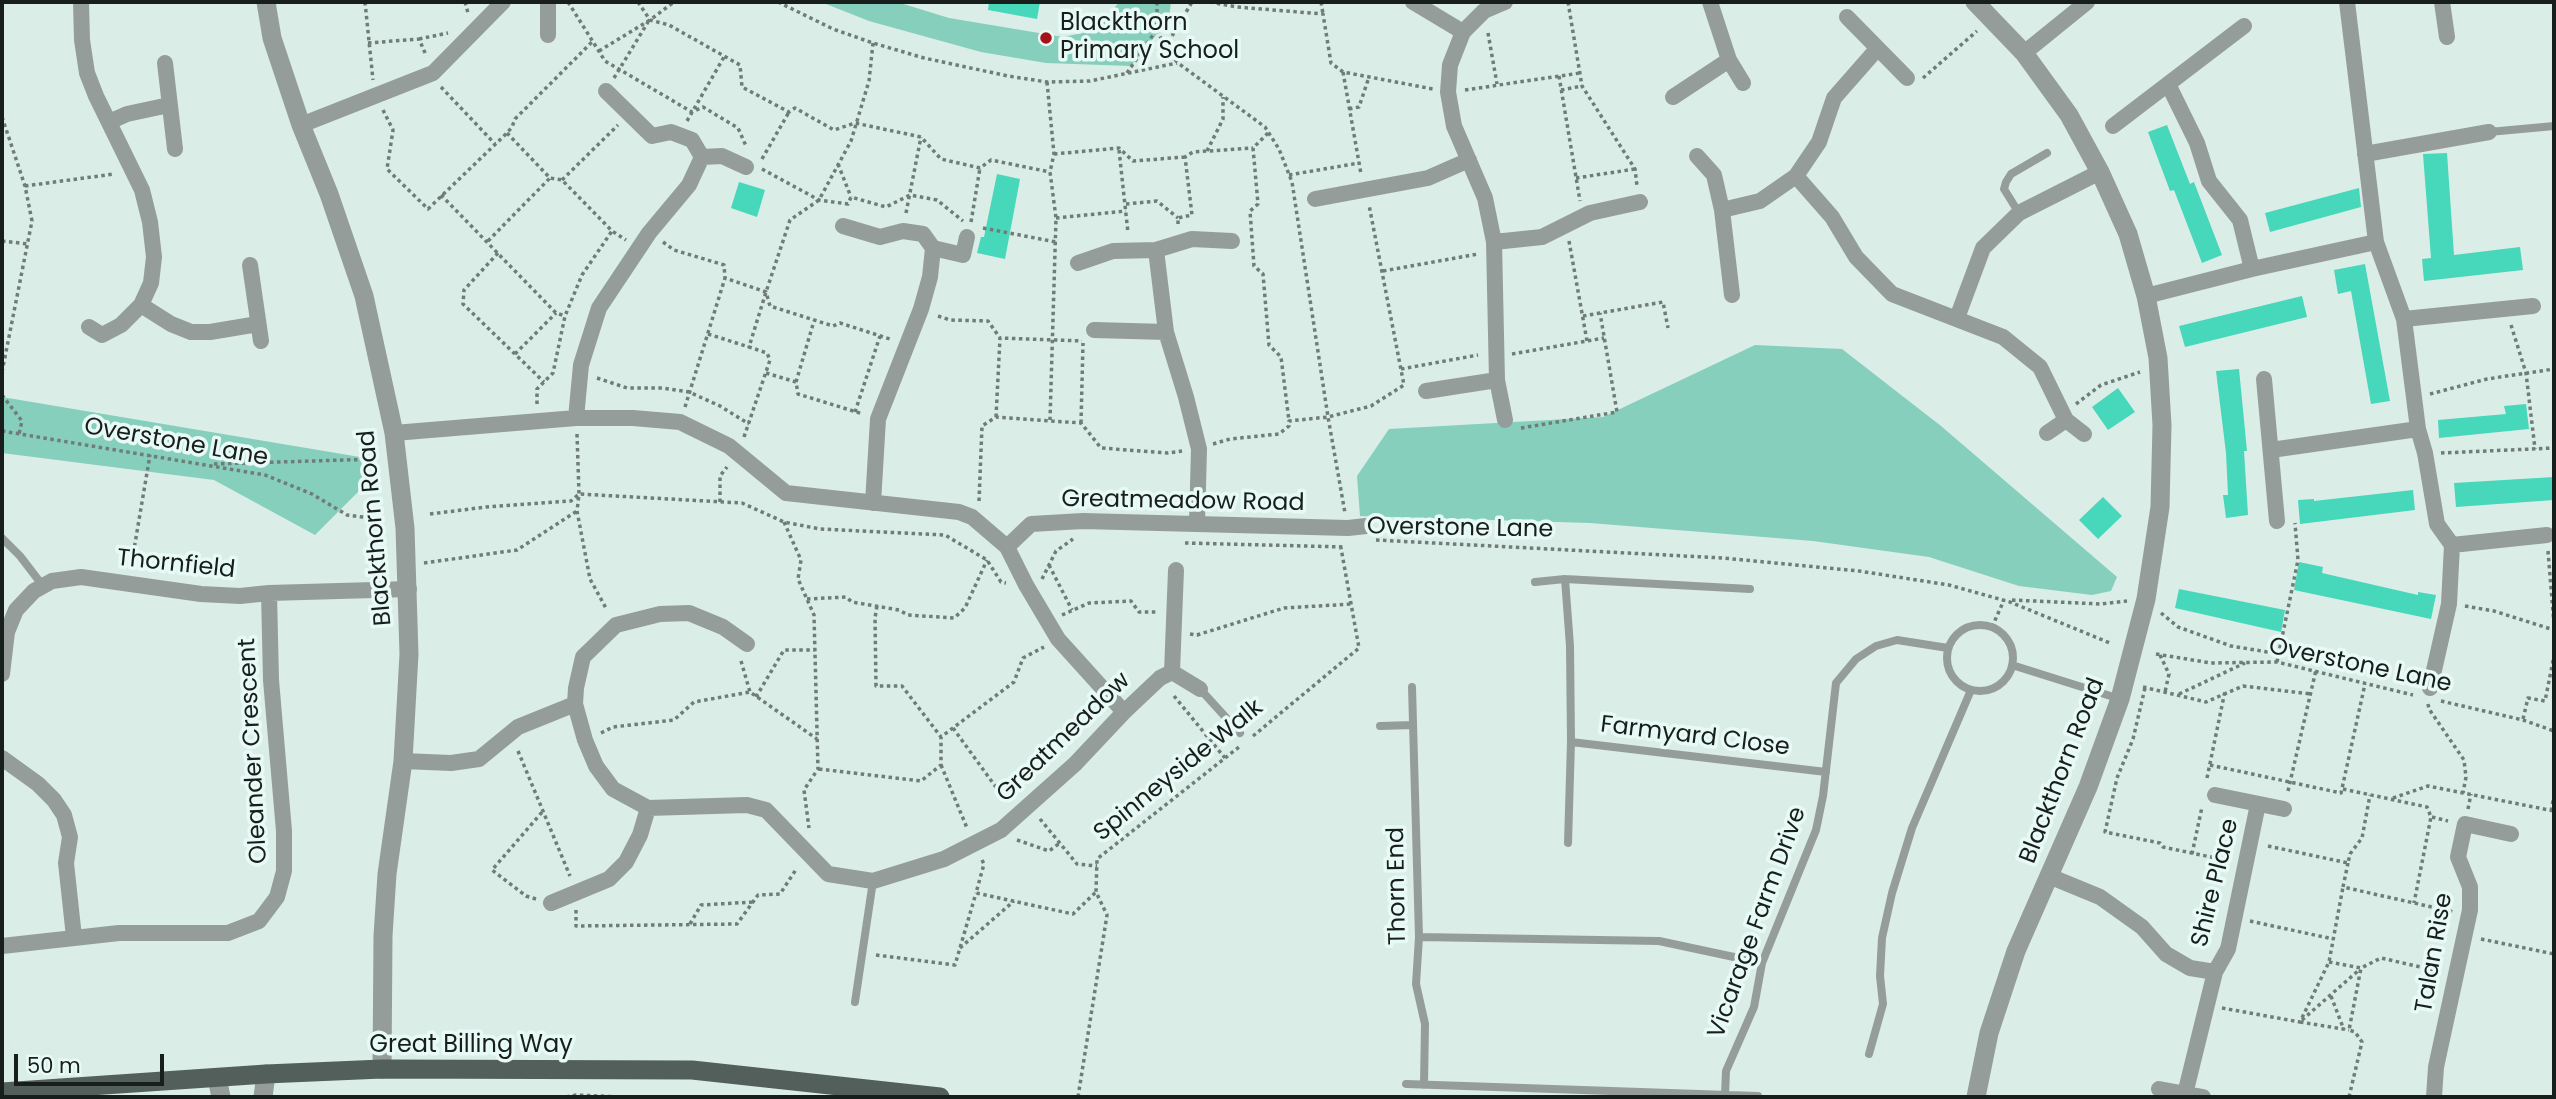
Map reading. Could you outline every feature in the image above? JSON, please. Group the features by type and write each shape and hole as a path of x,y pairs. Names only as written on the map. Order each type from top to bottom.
{"main road":[{"name":"Great Billing Way","path":"2,1092 382,1069 692,1070 940,1097"}],"street":[{"path":"80,2 87,73 142,190 150,222 154,257 150,283 141,305 121,325 98,338"},
{"name":"Blackthorn Road","path":"266,2 272,38 364,296 397,458 408,565 409,654 403,761 387,874 383,936 382,1069"},
{"path":"302,125 433,73 503,2"},
{"path":"548,2 548,35"},
{"path":"1413,2 1463,32"},
{"path":"1505,2 1484,10 1463,32 1450,65 1448,92 1454,126 1485,198 1494,246 1497,380 1505,420"},
{"path":"1710,2 1728,60 1743,83"},
{"name":"Blackthorn Road","path":"1975,2 2024,53 2069,115 2101,172 2128,234 2146,296 2158,369 2162,425 2160,506 2145,603 2122,691 2088,787 2016,951 1989,1033 1976,1097"},
{"path":"2024,53 2087,2"},
{"path":"2347,2 2376,242 2404,319 2413,399 2437,524 2452,545 2449,604 2424,692"},
{"path":"2442,2 2447,37"},
{"path":"1847,17 1907,78"},
{"path":"2113,126 2244,26"},
{"path":"1722,210 1760,201 1796,176 1819,142 1834,98 1877,49"},
{"path":"1673,97 1728,60"},
{"path":"165,63 175,149"},
{"path":"2168,84 2197,142 2209,181 2240,220 2252,269"},
{"path":"606,91 652,136 671,132 692,140 702,158"},
{"path":"108,122 127,114 169,105"},
{"path":"2365,154 2489,132"},
{"path":"702,158 722,156 746,167"},
{"path":"1697,156 1714,175 1722,210 1732,295"},
{"path":"576,418 580,375 599,308 649,233 689,185 702,158"},
{"path":"1315,199 1427,178 1469,160"},
{"path":"1957,318 1983,248 2020,213 2101,172"},
{"path":"1796,176 1832,217 1856,257 1892,294 2003,337 2040,367 2064,417 2084,434"},
{"path":"1494,246 1542,237 1590,213 1640,202"},
{"path":"843,226 880,237 903,231 923,234 933,248 962,255 969,232"},
{"path":"1078,263 1113,251 1156,250 1192,239 1232,242"},
{"path":"2146,296 2376,242"},
{"path":"873,503 878,419 921,309 930,276 933,248"},
{"path":"1156,250 1166,332 1199,449 1197,523"},
{"path":"250,265 261,341"},
{"path":"141,305 171,324 191,332 210,332 258,324"},
{"path":"2404,319 2533,306"},
{"path":"1089,335 1166,332"},
{"path":"2264,379 2277,521"},
{"path":"1426,391 1497,380"},
{"path":"2047,433 2064,417"},
{"path":"394,433 576,418 634,418 680,422 729,446 786,493 960,512 972,517 1007,547 1058,639 1124,712"},
{"path":"2271,450 2418,429"},
{"name":"Greatmeadow Road","path":"1007,547 1031,524 1083,521 1348,528 1366,533"},
{"path":"2452,545 2547,536"},
{"path":"1176,570 1175,634 1166,675 1200,689"},
{"name":"Thornfield","path":"2,674 7,632 16,610 34,591 52,581 81,577 201,594 240,596 409,589"},
{"name":"Oleander Crescent","path":"2,946 119,933 228,933 259,921 277,897 284,871 284,831 271,680 269,593"},
{"path":"551,903 609,879 626,862 640,835 648,808 613,789 596,766 575,704 583,657 616,625 660,614 689,613 723,627 747,644"},
{"name":"Greatmeadow","path":"648,808 747,805 766,810 828,874 873,881 944,859 1001,830 1075,764 1124,712 1166,675"},
{"path":"403,761 452,763 479,759 518,727 575,704"},
{"path":"2,758 38,784 54,800 64,816 70,837 66,863 74,937"},
{"name":"Shire Place","path":"2208,794 2284,809"},
{"name":"Shire Place","path":"2185,1094 2215,972 2228,949 2258,804"},
{"name":"Talan Rise","path":"2434,1097 2436,1067 2469,915 2470,887 2458,857 2465,824 2511,834"},
{"name":"Shire Place","path":"2049,876 2100,897 2142,927 2166,954 2190,968 2215,972"},
{"path":"263,1097 265,1074"},
{"path":"217,1078 221,1097"},
{"path":"2159,1089 2203,1097"}],"lane":[{"path":"2489,132 2554,126"},
{"path":"2020,213 2004,189 2006,181 2011,174 2047,153"},
{"path":"2,538 43,586"},
{"path":"1535,582 1565,579 1750,589"},
{"name":"Farmyard Close","path":"1565,579 1570,646 1571,741 1826,772"},
{"path":"1973,626 1992,627 2008,640 2012,650 2012,665 2008,676 1990,690 1970,690 1952,677 1948,666 1948,648 1962,630 1973,626"},
{"name":"Vicarage Farm Drive","path":"1725,1096 1727,1071 1754,1007 1762,963 1812,840 1826,772 1836,683 1856,659 1876,646 1897,640 1948,648"},
{"path":"2012,665 2122,691"},
{"name":"Thorn End","path":"1412,687 1419,937 1416,984 1425,1024 1424,1085"},
{"path":"1200,689 1240,733"},
{"path":"1869,1054 1883,1004 1880,976 1882,938 1892,893 1912,828 1970,690"},
{"path":"1380,726 1413,724"},
{"path":"1568,843 1571,741"},
{"path":"855,1002 873,881"},
{"path":"1419,937 1659,942 1762,963"},
{"path":"1406,1084 1758,1096"}],"path":[{"path":"365,2 370,69 377,96 393,130 387,169 428,209 507,133 515,119 593,41"},
{"path":"568,2 605,61 692,112"},
{"path":"638,2 650,20 669,26 740,65 742,87 789,111"},
{"path":"599,51 674,2"},
{"path":"778,2 834,29 873,43 924,58 1046,82 1090,81 1178,63"},
{"path":"1157,2 1157,29 1165,48 1178,63 1265,127 1279,149 1289,174 1348,528"},
{"path":"1165,48 1192,2"},
{"path":"1210,2 1237,7 1323,13"},
{"path":"1321,2 1331,63 1343,72 1448,92 1580,73"},
{"path":"1568,2 1582,86 1635,169 1640,202"},
{"path":"1484,10 1497,85"},
{"path":"1907,78 1926,78 1991,18"},
{"path":"606,91 650,20"},
{"path":"1126,75 1157,29"},
{"path":"368,43 419,39 442,90 495,144"},
{"path":"749,347 790,220 819,200 851,141 869,81 873,43"},
{"path":"679,135 724,57"},
{"path":"1289,421 1328,417 1371,406 1404,385 1343,72"},
{"path":"1559,76 1583,217"},
{"path":"1349,109 1359,107 1369,77"},
{"path":"1046,82 1054,154 1050,172 1056,218 1050,420"},
{"path":"1561,90 1582,86"},
{"path":"1207,151 1223,119 1223,97"},
{"path":"692,112 703,107 738,128 744,145 763,155"},
{"path":"838,164 851,197 848,204 819,200 758,166 789,111 795,108 835,130 855,123 921,136 941,159 980,168"},
{"path":"562,180 629,114"},
{"path":"2,117 25,186 32,221 2,372"},
{"path":"507,133 551,178 562,180 612,231 639,248"},
{"path":"1054,154 1119,148 1133,161 1185,157 1193,152 1253,148 1268,133"},
{"path":"903,231 921,136"},
{"path":"1119,148 1130,250"},
{"path":"972,517 979,503 982,426 996,417 1080,423 1101,447 1168,453 1199,449 1230,439 1279,434 1289,426 1281,358 1269,345 1263,274 1254,266 1250,211 1258,204 1253,148"},
{"path":"1178,218 1192,215 1185,157"},
{"path":"969,232 980,168 991,160 1050,172"},
{"path":"25,186 117,174 130,163"},
{"path":"1289,174 1359,163"},
{"path":"1576,178 1635,169"},
{"path":"487,242 551,178"},
{"path":"442,195 555,313 565,316"},
{"path":"851,197 886,207 910,195 937,200 969,232 1056,242"},
{"path":"1125,204 1157,201 1178,218 1181,243"},
{"path":"1056,218 1126,211"},
{"path":"1564,226 1572,252 1587,341"},
{"path":"537,422 537,390 553,373 565,316 582,275 612,231"},
{"path":"649,233 674,250 724,265 725,278 680,422"},
{"path":"2,241 28,244"},
{"path":"1383,271 1494,246"},
{"path":"498,253 464,290 463,304 544,382"},
{"path":"725,278 766,292"},
{"path":"766,292 770,306 833,327 840,323 908,344"},
{"path":"1583,316 1663,302 1668,328"},
{"path":"921,309 950,320 988,321 1000,338 996,417"},
{"path":"2508,309 2526,373 2535,449"},
{"path":"514,354 555,313"},
{"path":"1505,420 1508,430 1617,412 1600,313"},
{"path":"814,321 796,382 798,394 878,419"},
{"path":"708,334 767,353 770,360 737,454 720,476 720,502"},
{"path":"855,412 880,335"},
{"path":"1000,338 1053,340 1089,335 1080,423"},
{"path":"1401,369 1604,338"},
{"path":"2064,417 2101,385 2137,372 2158,369"},
{"path":"2413,399 2487,379 2554,369"},
{"path":"766,373 796,382"},
{"path":"580,375 627,388 662,388 689,392 720,406 749,424"},
{"path":"2,395 22,421 19,434"},
{"path":"576,418 579,494 577,511 590,579 616,625"},
{"name":"Overstone Lane","path":"2,431 265,475 312,494 347,514 378,519"},
{"path":"2425,453 2554,448"},
{"path":"128,583 150,455"},
{"path":"207,464 397,458"},
{"path":"430,514 571,501 579,494 742,503 783,522 820,529 944,535 987,559 1000,582 1026,585 1041,582 1056,551 1077,537"},
{"path":"408,565 517,550 577,511"},
{"path":"2277,521 2295,519 2298,560 2277,662"},
{"name":"Overstone Lane","path":"1173,543 1341,548 1351,545 1348,528"},
{"name":"Overstone Lane","path":"1366,533 1695,556 1859,571 1949,585 2003,600 2110,643"},
{"path":"2547,536 2554,624"},
{"name":"Spinneyside Walk","path":"1078,1097 1107,915 1097,892 1097,859 1359,648 1341,548"},
{"path":"807,599 846,597 852,601 899,610 908,615 954,618 965,608 987,559"},
{"path":"1049,565 1072,611"},
{"path":"1992,627 2003,600 2145,603 2178,627 2191,632 2231,646 2280,654"},
{"path":"1047,622 1089,603 1131,601 1139,612 1175,612"},
{"path":"1175,634 1197,635 1284,608 1352,604"},
{"path":"2449,604 2494,611 2554,629"},
{"path":"862,953 955,965 984,864 941,765 941,737 902,686 876,686 877,606"},
{"path":"941,737 1014,682 1023,658 1058,639"},
{"path":"747,644 741,662 750,692 817,739"},
{"path":"756,697 784,650 815,650"},
{"name":"Overstone Lane","path":"2165,692 2169,674 2158,655 2211,663 2277,662 2365,684 2424,692"},
{"path":"2522,720 2528,698 2545,701 2554,656"},
{"path":"2178,695 2250,661"},
{"path":"2284,809 2316,670"},
{"path":"1166,675 1225,758"},
{"path":"2210,765 2342,793 2365,684"},
{"path":"2122,691 2145,688 2206,702 2225,691 2243,686 2311,694"},
{"path":"2145,688 2133,739 2117,778 2105,832 2245,865"},
{"path":"2192,854 2208,794 2210,765 2225,691"},
{"path":"585,740 613,727 674,720 694,702 750,692"},
{"name":"Overstone Lane","path":"2441,701 2522,720 2554,731"},
{"path":"2435,718 2463,760 2466,777 2463,793"},
{"path":"953,728 998,790 1005,785 1077,864 1097,866"},
{"path":"818,769 921,781 941,765"},
{"path":"2391,799 2428,786 2553,811 2554,796"},
{"path":"2343,789 2427,807 2431,817 2414,903"},
{"path":"2300,1022 2329,962 2348,863 2361,838 2370,795"},
{"path":"543,811 492,870 526,896 551,903"},
{"path":"994,833 1049,851 1060,843"},
{"path":"2250,843 2348,863"},
{"path":"2343,887 2469,915"},
{"path":"976,893 1073,914 1097,892"},
{"path":"960,949 1014,901"},
{"path":"690,924 701,905 753,902"},
{"path":"2234,918 2333,939"},
{"path":"2464,935 2554,954"},
{"path":"2300,1022 2361,968 2381,958 2456,975"},
{"path":"2329,962 2361,968"},
{"path":"2346,1030 2361,968"},
{"path":"2330,995 2346,1030"},
{"path":"2208,1006 2355,1032 2362,1042 2349,1097"},
{"path":"566,1097 622,1097"}],"green space":[{"path":"821,2 897,2 949,18 1063,37 1097,30 1119,2 1171,2 1169,19 1131,66 1046,63 981,52 869,21"},
{"path":"1755,345 1842,349 1941,426 2117,577 2111,591 2092,595 2019,586 1929,557 1813,541 1590,523 1360,516 1357,476 1389,429 1603,417"},
{"path":"2,397 360,457 367,483 315,535 214,480 2,453"}],"building":[{"name":"Blackthorn Primary School","path":"989,2 1040,2 1037,19 988,10"},
{"path":"2167,125 2190,184 2194,182 2222,255 2202,263 2174,190 2170,191 2148,132"},
{"path":"2447,153 2454,255 2520,247 2523,270 2424,281 2422,259 2431,258 2423,154"},
{"path":"997,174 1020,179 1005,259 977,253 981,237 984,237"},
{"path":"739,182 765,190 757,217 731,208"},
{"path":"2359,188 2361,207 2270,232 2265,213"},
{"path":"2365,264 2390,401 2371,404 2351,291 2338,294 2334,270"},
{"path":"2302,296 2307,317 2185,347 2179,326"},
{"path":"2239,369 2247,451 2244,451 2248,515 2226,518 2223,495 2228,495 2226,453 2216,371"},
{"path":"2118,388 2135,412 2108,430 2092,407"},
{"path":"2526,404 2529,429 2439,438 2438,420 2506,414 2504,406"},
{"path":"2554,477 2554,500 2456,507 2454,483"},
{"path":"2413,490 2415,510 2300,524 2298,500 2314,501"},
{"path":"2103,497 2122,516 2098,539 2079,520"},
{"path":"2299,562 2323,567 2322,573 2418,595 2418,592 2436,595 2431,619 2294,590"},
{"path":"2179,589 2285,610 2281,632 2175,608"}],"place":[{"name":"Blackthorn Primary School","path":"1046,38"}]}
